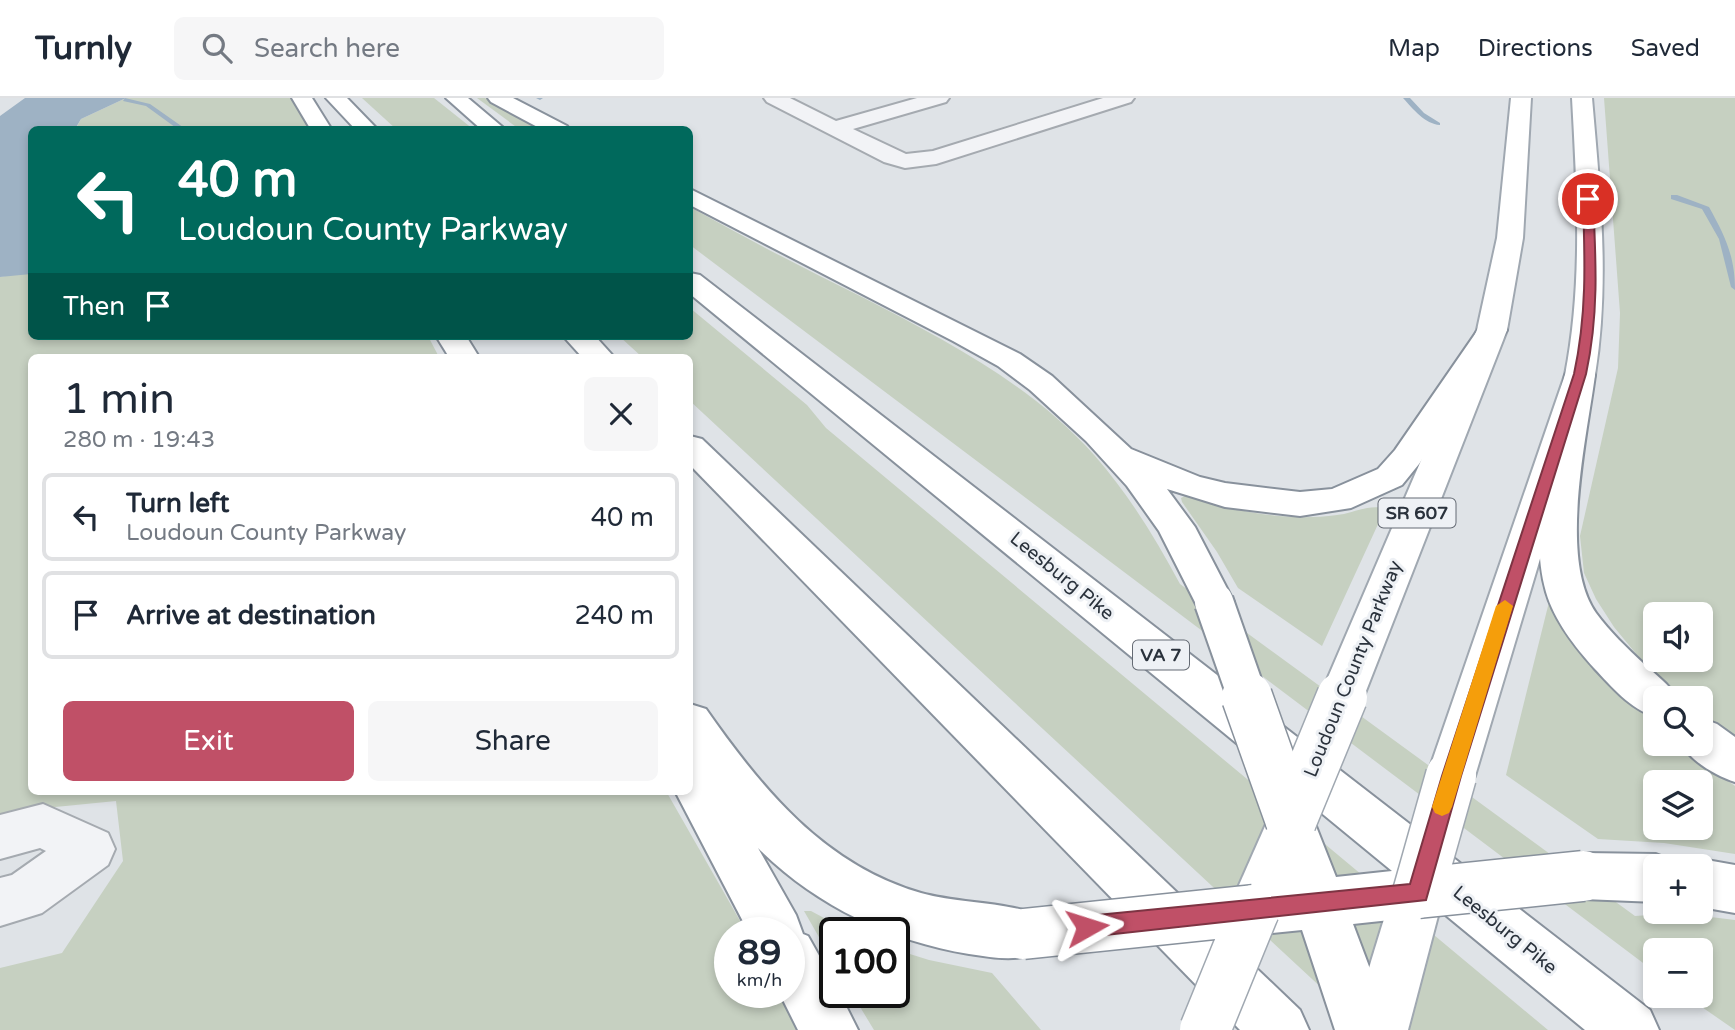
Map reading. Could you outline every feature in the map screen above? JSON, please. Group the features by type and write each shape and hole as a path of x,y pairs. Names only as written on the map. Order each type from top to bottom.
{"main road":[{"path":"302,98 320,126"},
{"path":"336,98 365,126"},
{"path":"456,98 491,126"},
{"path":"498,98 551,126"},
{"name":"Loudoun County Parkway","path":"1205,1030 1492,330 1510,238 1521,98"},
{"path":"1379,1030 1451,776 1580,374 1589,335 1592,294 1582,98"},
{"path":"693,198 1009,360 1071,408 1114,451 1177,527 1214,603 1364,1030"},
{"name":"Leesburg Pike","path":"693,283 1630,1030"},
{"path":"1114,451 1189,486 1225,495 1300,504 1338,500 1390,477 1492,330"},
{"path":"582,340 596,354"},
{"path":"1580,374 1561,509 1559,568 1573,609 1601,648 1643,689"},
{"path":"693,449 1280,1030"},
{"path":"693,726 740,795 778,836 821,870 870,900 929,921 977,932 1023,934 1583,876 1643,878"},
{"path":"1713,746 1735,763"},
{"path":"693,780 768,917"},
{"path":"1713,885 1735,889"},
{"path":"805,985 829,1030"}],"street":[{"path":"775,98 905,161 917,160 1124,98"},
{"path":"834,128 939,98"},
{"path":"0,837 43,827 90,849 24,896 0,902"}],"green space":[{"path":"126,98 292,98 309,126 77,126 81,119"},
{"path":"362,98 434,98 469,126 393,126"},
{"path":"477,98 485,98 538,126 515,126"},
{"path":"1604,98 1735,98 1735,743 1713,724 1713,686 1668,686 1653,672 1713,672 1713,602 1643,602 1643,662 1614,627 1596,599 1584,573 1580,536 1618,368 1620,313"},
{"path":"693,209 957,348 1044,407 1095,456 1119,486 1180,584 1635,916 1643,915 1643,924 1713,924 1713,917 1735,920 1735,1030 1703,1008 1713,1008 1713,938 1643,938 1643,963 693,247"},
{"path":"28,274 28,340 430,340 437,354 28,354 28,795 668,795 738,917 714,917 714,1008 786,1008 797,1030 0,1030 0,968 62,953 123,861 116,801 25,810 0,816 0,277"},
{"path":"693,310 807,405 826,428 1548,1030 1367,1030 693,404 693,354 639,354 623,340 693,340"},
{"path":"1185,496 1279,516 1317,517 1374,507 1385,509 1322,646 1238,588 1182,502 1181,498"},
{"path":"1549,602 1586,655 1643,713 1643,756 1694,756 1713,770 1643,770 1643,840 1713,840 1713,770 1735,786 1735,854 1664,843 1598,839 1506,775"},
{"path":"804,911 811,911 822,917 819,917 819,937"},
{"path":"910,954 992,973 1041,1030 874,1030 861,1008 910,1008"}],"water":[{"path":"25,98 126,98 81,119 77,126 28,126 28,274 0,277 0,116"}],"waterway":[{"path":"1406,98 1422,114 1438,124"},
{"path":"125,100 148,105 178,126"},
{"path":"1674,197 1705,207 1723,239 1735,287"}],"slow traffic":[{"path":"1442,807 1505,606"}],"route":[{"path":"1087,927 1418,893 1451,776 1580,374 1589,335 1592,294 1588,199"}]}
